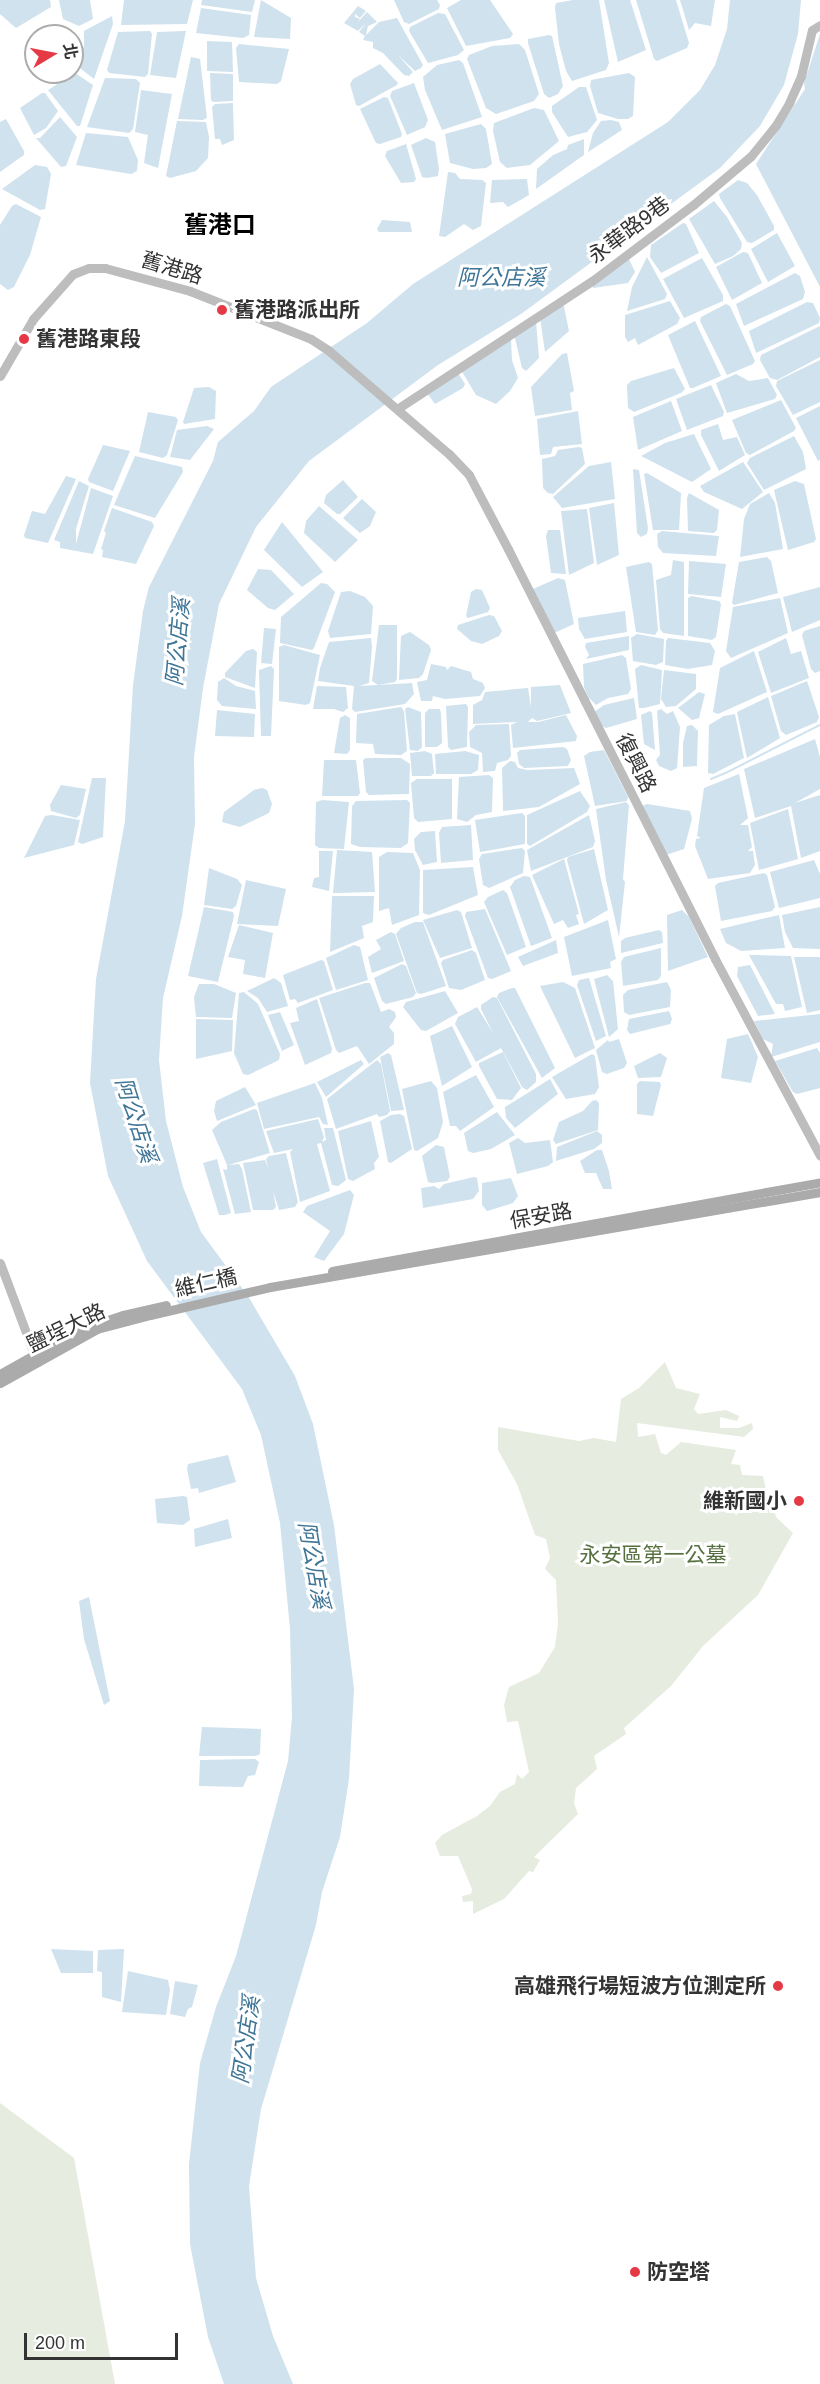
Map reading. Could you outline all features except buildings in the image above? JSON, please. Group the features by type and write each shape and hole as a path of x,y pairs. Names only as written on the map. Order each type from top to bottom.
{"main road":[{"name":"保安路","path":"269,1285 820,1182"},
{"name":"保安路","path":"269,1285 820,1192"},
{"name":"維仁橋","path":"149,1312 269,1285"},
{"name":"鹽埕大路","path":"0,1374 98,1329 149,1312"},
{"name":"鹽埕大路","path":"0,1383 35,1358"}],"street":[{"name":"永華路9巷","path":"396,409 592,281 693,205 751,156 776,125 789,103 801,76 812,30 820,25"},
{"name":"舊港路","path":"0,376 24,332 73,274 89,268 105,268 190,291 301,334 328,350 396,409"},
{"name":"復興路","path":"396,409 449,454 469,475 715,959 820,1156"},
{"path":"0,1263 35,1358"}],"green space":[{"name":"永安區第一公墓","path":"665,1362 676,1388 700,1394 694,1409 698,1414 726,1410 739,1416 737,1421 720,1417 720,1428 739,1428 752,1423 753,1429 744,1437 637,1423 638,1437 655,1434 661,1453 666,1455 681,1442 736,1450 731,1464 740,1465 742,1475 763,1476 768,1500 777,1518 793,1533 758,1595 703,1646 671,1686 624,1728 626,1734 594,1756 597,1769 576,1788 574,1803 578,1814 534,1857 540,1860 533,1872 529,1871 504,1899 473,1914 473,1901 463,1902 462,1896 471,1894 472,1889 458,1856 440,1856 435,1843 442,1835 477,1816 490,1806 500,1792 515,1784 517,1774 522,1779 529,1772 518,1721 507,1722 504,1705 509,1687 539,1673 555,1647 558,1623 556,1580 545,1569 550,1558 546,1539 535,1535 517,1484 498,1450 498,1427 579,1441 594,1438 616,1442 621,1399 639,1388"},
{"path":"0,2103 74,2158 115,2384 0,2384"}],"water":[{"path":"0,0 50,0 51,7 16,28 0,14"},
{"path":"59,0 90,0 93,19 83,24 74,24 63,19"},
{"path":"124,0 193,0 187,24 121,25"},
{"path":"202,0 255,0 252,12 201,5"},
{"path":"261,0 291,18 290,39 254,37"},
{"path":"394,0 437,0 440,5 439,9 409,24 404,22"},
{"path":"461,0 490,0 513,34 510,38 466,46 447,8"},
{"path":"573,0 599,0 609,63 606,70 572,81 566,71 559,44 555,8 556,3"},
{"path":"604,0 630,0 646,50 618,62"},
{"path":"636,0 676,0 689,43 687,48 657,61 654,59"},
{"path":"680,0 715,0 711,26 695,23 689,30"},
{"name":"阿公店溪","path":"730,0 801,0 798,34 784,85 760,126 720,168 521,314 438,365 309,461 256,527 219,604 203,688 194,757 195,824 182,916 163,998 159,1060 166,1121 183,1187 201,1232 248,1296 295,1376 313,1424 334,1525 354,1689 349,1779 340,1837 322,1892 316,1925 261,2109 249,2186 256,2278 273,2336 293,2384 224,2384 208,2337 190,2244 189,2164 200,2063 216,2007 236,1956 288,1761 292,1717 290,1629 280,1523 261,1435 242,1389 147,1261 108,1176 90,1083 96,979 125,821 133,685 143,611 149,587 213,461 218,442 254,411 271,387 367,323 413,284 668,122 700,90 715,65 727,29"},
{"path":"358,6 366,11 360,18 355,14 355,17 360,19 357,23 367,12 377,22 368,26 366,35 379,22 397,18 423,65 421,68 415,71 398,55 413,72 409,76 404,75 383,53 373,48 373,42 363,40 365,36 359,32 366,23 358,31 344,23"},
{"path":"201,8 251,15 249,35 243,38 196,33"},
{"path":"438,13 445,14 464,50 458,55 428,63 409,31 410,27"},
{"path":"112,16 113,24 94,79 84,71 84,31"},
{"path":"150,31 152,34 148,74 145,77 109,73 107,70 118,32"},
{"path":"186,31 176,78 150,75 157,32"},
{"path":"820,34 820,287 756,164 805,89 804,83"},
{"path":"552,36 563,86 558,94 549,98 544,94 528,39"},
{"path":"207,41 232,42 233,72 207,71"},
{"path":"239,44 289,49 281,81 277,84 239,82 236,48"},
{"path":"519,44 525,50 539,94 534,101 496,114 486,108 467,59 469,55 492,46"},
{"path":"191,57 200,59 207,118 203,120 178,119"},
{"path":"459,60 463,63 482,117 442,130 425,90 423,77 437,65"},
{"path":"380,64 398,83 397,85 359,106 356,105 350,84 353,79"},
{"path":"210,73 233,74 233,101 213,102 211,100"},
{"path":"629,73 635,77 633,116 628,119 618,119 598,113 590,86 591,80"},
{"path":"105,78 136,79 140,83 133,129 129,133 87,127"},
{"path":"84,79 93,85 80,126 77,126 48,90 58,84 84,84"},
{"path":"414,83 428,120 425,127 407,135 390,96 392,91"},
{"path":"579,87 586,87 597,120 587,132 568,137 552,112 552,106"},
{"path":"141,90 172,94 158,168 144,163 148,135 135,132"},
{"path":"45,93 58,111 46,128 34,135 20,108"},
{"path":"384,97 388,98 402,134 401,137 380,144 376,143 360,109"},
{"path":"233,103 234,140 222,145 220,139 215,139 212,107 215,104"},
{"path":"534,108 544,110 559,141 530,165 507,168 500,162 493,131 494,123"},
{"path":"60,117 77,137 66,166 61,167 36,138 40,138"},
{"path":"6,119 24,155 0,172 0,122"},
{"path":"177,121 206,122 209,137 208,158 196,171 170,178 166,176"},
{"path":"601,121 619,122 622,130 588,152 593,133"},
{"path":"481,124 486,129 492,164 486,168 473,169 450,163 445,134"},
{"path":"86,133 128,137 138,160 137,171 131,174 76,165"},
{"path":"426,138 435,142 439,169 438,176 427,178 422,177 411,145"},
{"path":"584,139 584,155 536,189 537,169 553,155 567,149 568,145"},
{"path":"406,144 416,179 414,182 401,183 385,156 387,151"},
{"path":"35,165 47,167 51,174 45,209 40,210 2,189"},
{"path":"448,172 455,173 460,179 482,180 486,183 481,226 473,230 464,224 445,237 439,236"},
{"path":"527,179 529,195 508,207 503,202 490,203 492,180"},
{"path":"738,180 747,183 757,195 774,226 774,230 752,243 747,242 719,194"},
{"path":"714,201 727,217 742,243 741,249 733,256 715,264 689,219"},
{"path":"16,204 41,217 30,255 14,287 8,290 0,284 0,225 12,206"},
{"path":"382,220 410,222 412,232 379,232 377,229"},
{"path":"683,223 686,224 699,253 661,273 650,257 651,245"},
{"path":"777,233 795,266 768,282 751,249"},
{"path":"743,252 748,253 762,283 732,300 716,267"},
{"path":"647,257 667,294 665,299 627,311 632,287"},
{"path":"702,258 723,295 723,301 684,318 663,279"},
{"path":"629,259 635,272 628,283 593,288 592,281"},
{"path":"795,273 800,276 805,292 803,299 744,326 736,304"},
{"path":"670,301 680,318 677,324 638,345 635,338 628,342 625,337 625,315"},
{"path":"563,302 569,331 545,352 540,318"},
{"path":"807,302 813,303 820,318 819,323 756,353 749,331"},
{"path":"726,304 730,306 755,361 727,375 700,321 701,317"},
{"path":"536,321 539,358 526,371 522,368 514,334"},
{"path":"695,321 721,376 690,388 668,335"},
{"path":"820,326 820,357 777,380 770,378 760,360 761,355"},
{"path":"511,339 512,360 518,378 510,391 496,404 476,395 461,370"},
{"path":"567,353 574,391 570,393 572,410 535,416 531,387 562,354"},
{"path":"820,360 820,402 793,415 776,386 777,381"},
{"path":"674,368 685,389 681,393 634,412 628,408 627,385 631,381"},
{"path":"458,373 465,384 463,388 435,404 427,393"},
{"path":"736,374 749,381 768,378 777,395 775,399 727,413 716,383"},
{"path":"711,385 724,412 723,416 687,430 676,399"},
{"path":"209,387 216,391 215,419 184,424 194,388"},
{"path":"781,400 796,428 750,455 746,453 732,420"},
{"path":"671,401 682,431 638,450 633,417"},
{"path":"820,406 820,460 818,461 796,418"},
{"path":"578,411 582,444 553,447 551,454 540,455 537,419"},
{"path":"148,412 176,417 178,420 167,455 163,458 139,452"},
{"path":"718,424 723,440 737,437 745,455 719,471 701,435 701,430"},
{"path":"207,426 214,429 190,460 170,457 177,430"},
{"path":"694,434 711,469 692,482 641,456 665,443"},
{"path":"794,436 803,452 806,469 764,490 747,463 750,458"},
{"path":"103,445 130,451 113,491 89,482 88,479"},
{"path":"582,448 585,464 553,494 548,493 543,488 542,459 555,456 558,450"},
{"path":"135,456 182,467 183,472 155,518 114,505"},
{"path":"611,462 615,499 562,508 553,497 589,466"},
{"path":"743,462 763,492 742,509 704,492 700,486"},
{"path":"633,469 639,470 648,528 647,534 641,537 637,533"},
{"path":"647,473 681,493 679,530 653,530 644,474"},
{"path":"66,476 76,479 48,543 25,538 32,511 45,514"},
{"path":"343,480 358,497 340,514 337,514 324,503 326,495"},
{"path":"79,481 89,486 76,529 76,544 91,488 113,496 93,554 60,548 60,542 54,540"},
{"path":"795,481 804,484 816,539 814,542 788,550 774,490"},
{"path":"689,493 719,510 717,530 714,533 688,531 687,498"},
{"path":"769,493 775,503 783,549 740,557 744,519 750,504"},
{"path":"362,499 376,512 370,526 360,533 343,518"},
{"path":"614,503 619,555 597,565 589,508"},
{"path":"319,506 358,540 335,562 304,533 306,521"},
{"path":"112,508 152,522 154,526 136,564 102,557 103,550 101,549 106,533 104,531"},
{"path":"587,509 594,563 569,575 561,511"},
{"path":"282,522 323,572 302,587 264,550"},
{"path":"548,530 560,530 566,574 551,573 546,536"},
{"path":"662,531 719,536 716,556 663,553 658,547 657,534"},
{"path":"767,557 771,561 778,593 734,605 732,603 739,562"},
{"path":"673,560 684,562 684,636 663,633 660,629 656,580 671,575"},
{"path":"689,561 726,564 721,597 688,594"},
{"path":"649,562 652,564 658,630 655,635 636,632 626,567"},
{"path":"258,569 271,570 294,594 275,610 268,608 247,590"},
{"path":"558,578 565,580 574,624 554,633 533,589"},
{"path":"321,583 327,584 335,592 314,648 312,650 280,643 281,617"},
{"path":"820,587 820,620 792,632 783,597"},
{"path":"476,589 482,590 490,608 488,612 468,618 466,616 471,592"},
{"path":"350,591 365,597 373,606 371,634 330,638 328,631 341,592"},
{"path":"691,596 719,601 721,604 716,637 712,640 688,636 688,598"},
{"path":"780,598 788,633 731,658 726,651 733,607"},
{"path":"625,611 627,632 585,639 579,629 578,618"},
{"path":"489,615 494,616 502,631 499,636 482,644 471,641 457,629 458,625"},
{"path":"379,625 397,625 397,679 395,682 378,685 372,681"},
{"path":"820,626 820,671 815,673 811,669 802,635 804,631"},
{"path":"264,628 276,629 272,664 261,663"},
{"path":"410,632 429,645 431,650 423,674 419,678 399,680 401,636"},
{"path":"637,634 664,639 663,662 656,665 633,661 631,638"},
{"path":"629,636 629,650 586,659 589,655 585,647 586,643"},
{"path":"371,638 369,683 359,686 412,683 414,694 405,704 355,712 352,709 354,686 318,681 320,668 329,642"},
{"path":"668,638 710,643 715,651 712,665 688,669 665,665"},
{"path":"786,638 791,654 801,651 809,678 771,693 758,652"},
{"path":"284,645 320,655 310,703 306,705 279,701 279,647"},
{"path":"253,649 257,652 255,688 225,677 225,673 246,651"},
{"path":"754,651 767,692 718,714 713,712 720,668"},
{"path":"622,655 626,658 631,689 628,694 608,698 596,705 588,697 584,687 583,664"},
{"path":"431,664 446,667 447,670 451,666 471,672 473,679 483,683 485,688 480,696 445,699 433,696 432,701 421,701 417,682 427,680"},
{"path":"641,665 662,670 660,704 639,708 635,669"},
{"path":"271,666 274,669 271,736 261,736 259,670"},
{"path":"664,670 696,674 696,689 676,706 666,707 661,699"},
{"path":"224,678 236,686 255,691 256,709 222,706 217,700 218,682"},
{"path":"807,681 819,717 817,722 786,735 781,731 771,696"},
{"path":"560,685 571,713 537,721 532,718 528,722 538,722 566,715 577,736 576,741 513,748 511,725 517,722 473,724 473,705 482,700 485,692 528,688 531,707 531,687"},
{"path":"317,686 346,687 348,708 343,712 334,709 313,709"},
{"path":"699,692 705,694 699,718 692,720 678,708"},
{"path":"768,697 780,738 747,758 737,712"},
{"path":"634,698 637,719 606,728 602,726 594,712 604,705"},
{"path":"466,704 468,707 467,747 451,750 448,747 446,706"},
{"path":"401,707 404,711 407,751 401,755 375,754 373,744 356,743 357,714"},
{"path":"408,707 421,712 422,747 418,751 410,750 405,709"},
{"path":"429,709 440,709 442,743 437,747 425,747 425,713"},
{"path":"661,709 667,714 673,711 680,727 677,768 671,771 659,766 656,760 660,755 657,711"},
{"path":"217,710 255,714 254,737 215,736"},
{"path":"650,711 655,750 644,744 641,715"},
{"path":"735,714 744,758 713,774 708,773 709,725 724,716"},
{"path":"345,715 350,718 350,750 347,754 334,753 340,718"},
{"path":"509,724 511,756 508,760 497,763 495,771 483,772 482,753 470,747 469,732 476,725"},
{"path":"692,725 698,731 697,766 683,767 683,743 687,726"},
{"path":"815,739 820,757 820,789 795,803 820,795 820,851 801,858 791,806 755,818 744,769"},
{"path":"563,747 567,749 571,760 568,766 524,768 519,764 517,753 520,750"},
{"path":"604,750 628,797 627,801 595,806 584,756 590,752"},
{"path":"425,751 432,754 434,773 431,776 412,776 410,753"},
{"path":"465,751 479,755 478,770 471,774 436,774 435,754"},
{"path":"366,758 401,758 410,764 409,794 369,795 366,792 363,760"},
{"path":"324,760 356,760 360,793 358,796 322,796"},
{"path":"510,761 515,762 518,768 528,770 574,768 580,784 539,807 503,811 502,768"},
{"path":"739,774 748,818 740,825 748,825 752,847 748,851 753,851 755,865 750,873 708,879 695,846 696,839 701,838 697,836 704,788"},
{"path":"489,775 493,778 492,812 476,815 467,822 457,819 459,777"},
{"path":"92,778 106,778 103,837 82,844 78,842"},
{"path":"417,779 452,779 452,819 418,822 414,818 411,783"},
{"path":"61,785 86,789 80,815 76,818 51,811 50,805"},
{"path":"262,788 267,790 272,804 269,813 240,827 222,822 224,812 254,790"},
{"path":"580,791 590,806 587,812 530,846 527,844 527,815"},
{"path":"322,800 349,802 344,849 319,848 315,845 316,802"},
{"path":"407,800 410,803 408,843 401,848 360,847 351,844 352,806 356,801"},
{"path":"626,802 629,805 623,879 625,882 619,937 606,880 596,809"},
{"path":"647,804 690,811 692,819 684,849 666,855 642,806"},
{"path":"788,809 798,859 759,870 750,823"},
{"path":"522,813 525,816 525,844 480,852 475,820"},
{"path":"589,815 595,841 593,847 531,871 527,850"},
{"path":"45,816 80,820 74,845 24,858"},
{"path":"471,825 473,860 441,863 439,833 442,827"},
{"path":"435,831 437,862 423,865 415,850 414,839 421,832"},
{"path":"522,848 525,851 523,873 489,888 483,885 479,859 482,854"},
{"path":"594,849 608,910 584,924 567,860 568,857"},
{"path":"337,850 372,852 375,892 333,893"},
{"path":"319,851 333,851 329,891 312,887 314,878 319,877"},
{"path":"387,852 413,853 420,870 419,915 392,925 389,908 379,911 379,857"},
{"path":"564,859 579,914 576,915 579,924 568,928 563,920 554,924 532,875"},
{"path":"814,860 820,874 820,898 779,908 770,872"},
{"path":"473,867 478,895 429,915 423,913 423,870"},
{"path":"209,868 237,879 242,885 236,906 232,909 204,905"},
{"path":"764,873 767,875 775,907 772,911 721,921 715,886 718,883"},
{"path":"524,876 530,877 552,938 531,946 510,887 515,880"},
{"path":"246,880 286,889 278,926 237,924"},
{"path":"503,890 507,893 526,947 507,955 484,902 488,897"},
{"path":"332,896 374,896 373,922 362,926 364,938 330,952"},
{"path":"204,907 233,912 234,916 218,982 188,976"},
{"path":"820,907 820,949 793,948 785,932 782,915"},
{"path":"485,909 511,971 492,979 488,978 465,916 466,912"},
{"path":"457,910 461,912 472,948 440,958 423,920"},
{"path":"682,910 689,917 708,957 668,971 667,915"},
{"path":"779,915 785,948 741,951 726,943 720,929"},
{"path":"608,920 616,959 610,962 611,968 572,976 564,937"},
{"path":"415,922 423,922 446,986 421,994 417,993 396,934 401,928"},
{"path":"239,925 273,933 265,978 243,974 245,960 228,957"},
{"path":"659,930 662,932 663,943 621,953 621,941 625,938"},
{"path":"391,932 395,934 404,961 372,973 368,957 381,949 376,940"},
{"path":"556,940 558,953 523,966 518,957"},
{"path":"354,945 360,947 368,980 336,990 326,958"},
{"path":"661,948 661,976 658,980 623,986 621,962 624,957"},
{"path":"472,950 476,953 485,980 461,990 449,988 441,963 443,960"},
{"path":"749,955 791,956 802,1007 785,1011 783,1004 776,1004"},
{"path":"794,957 820,957 820,1010 807,1013"},
{"path":"321,960 324,961 333,990 298,1003 295,999 290,1000 283,975"},
{"path":"402,964 406,966 416,993 413,997 386,1004 382,1001 374,978"},
{"path":"750,965 775,1014 758,1016 737,976 738,967"},
{"path":"607,975 613,981 618,1029 609,1037 594,979"},
{"path":"274,978 281,983 288,1006 267,1012 258,998 247,991"},
{"path":"589,978 606,1036 596,1041 577,985 579,980"},
{"path":"563,982 575,988 595,1048 575,1058 540,986"},
{"path":"667,982 671,990 670,1007 629,1015 624,1012 623,995 628,990"},
{"path":"370,983 381,1012 389,1009 395,1012 396,1017 389,1027 394,1033 394,1044 369,1064 357,1046 339,1053 336,1050 319,998"},
{"path":"199,984 214,984 236,993 232,1018 196,1017 194,997"},
{"path":"515,988 555,1068 542,1078 497,997 499,993"},
{"path":"445,991 458,1013 426,1031 421,1030 403,1007 406,1002"},
{"path":"244,992 258,1004 280,1054 279,1060 248,1075 243,1074 234,1053 239,993"},
{"path":"493,997 497,998 536,1074 536,1082 527,1090 522,1087 501,1048 476,1062 455,1024 458,1017 477,1007 493,1033 481,1005"},
{"path":"317,999 332,1049 331,1053 305,1065 290,1023 299,1021 296,1008"},
{"path":"669,1011 672,1019 670,1024 630,1034 627,1030 629,1019"},
{"path":"280,1012 294,1045 282,1051 268,1015"},
{"path":"820,1014 820,1042 771,1057 773,1044 763,1039 754,1021"},
{"path":"196,1019 233,1020 232,1051 196,1059"},
{"path":"452,1026 472,1067 442,1086 430,1036"},
{"path":"748,1034 758,1057 751,1083 721,1078 727,1039"},
{"path":"619,1039 627,1063 624,1068 607,1074 602,1072 596,1050 608,1040 609,1042"},
{"path":"817,1048 820,1053 820,1088 797,1094 793,1092 775,1061"},
{"path":"503,1052 521,1088 512,1100 497,1099 479,1066 479,1063"},
{"path":"388,1053 391,1055 404,1110 391,1111 380,1057"},
{"path":"660,1053 667,1058 661,1077 638,1078 634,1066"},
{"path":"592,1054 595,1056 599,1087 595,1094 566,1099 552,1077"},
{"path":"361,1060 364,1064 326,1097 317,1082"},
{"path":"377,1060 381,1064 390,1111 387,1115 379,1117 377,1114 336,1129 327,1099"},
{"path":"476,1075 494,1107 460,1131 456,1126 450,1126 443,1092"},
{"path":"550,1079 558,1094 515,1128 506,1118 505,1107"},
{"path":"431,1081 437,1088 443,1122 438,1138 417,1151 414,1150 402,1089"},
{"path":"640,1081 660,1082 653,1116 637,1114 637,1084"},
{"path":"315,1083 322,1098 328,1125 323,1124 319,1117 264,1129 257,1103"},
{"path":"245,1087 256,1105 217,1121 214,1111 216,1101"},
{"path":"596,1100 599,1103 598,1130 556,1144 553,1140 559,1122 583,1111 592,1101"},
{"path":"254,1109 257,1110 270,1153 228,1165 239,1164 242,1169 251,1212 235,1214 223,1169 227,1170 227,1165 212,1130 221,1122"},
{"path":"497,1112 515,1135 491,1149 473,1153 468,1151 464,1133"},
{"path":"391,1115 404,1116 412,1149 391,1163 388,1162 380,1121"},
{"path":"318,1119 324,1137 322,1142 326,1140 324,1128 333,1128 346,1180 338,1186 332,1185 321,1143 317,1144 330,1191 300,1202 290,1152 293,1149 274,1153 266,1131"},
{"path":"371,1121 379,1157 374,1163 375,1169 353,1181 348,1179 338,1131"},
{"path":"597,1131 602,1135 602,1143 594,1149 556,1161 557,1147"},
{"path":"518,1138 525,1143 550,1140 553,1162 548,1166 517,1174 509,1143"},
{"path":"436,1145 444,1147 450,1177 447,1181 432,1183 428,1182 422,1156"},
{"path":"597,1150 602,1150 612,1189 603,1189 596,1173 585,1173 580,1161"},
{"path":"286,1153 298,1202 295,1207 279,1210 273,1191 276,1207 273,1210 253,1210 243,1163 265,1160 268,1168 266,1159 269,1156"},
{"path":"217,1159 231,1213 225,1215 219,1215 203,1163"},
{"path":"477,1178 479,1191 473,1199 423,1208 421,1188 434,1186 439,1189 444,1184"},
{"path":"511,1178 518,1196 513,1203 487,1211 482,1205 482,1183"},
{"path":"350,1190 354,1195 344,1234 324,1261 314,1257 330,1231 303,1212 307,1206"},
{"path":"228,1455 236,1482 199,1493 198,1488 191,1489 188,1464"},
{"path":"187,1497 190,1520 183,1525 157,1523 155,1499"},
{"path":"228,1519 232,1538 195,1547 194,1529"},
{"path":"89,1597 110,1701 104,1705 84,1639 79,1601"},
{"path":"202,1727 261,1729 260,1754 256,1756 199,1756"},
{"path":"255,1759 259,1762 255,1775 248,1776 243,1787 199,1786 200,1760"},
{"path":"51,1949 93,1951 93,1973 61,1973"},
{"path":"124,1949 121,2002 102,1997 102,1972 97,1971 98,1950"},
{"path":"128,1971 168,1980 170,1990 166,2015 122,2012"},
{"path":"175,1981 198,1985 192,2007 188,2009 185,2017 170,2014"}],"waterway":[{"path":"711,779 820,725"}],"place":[{"name":"舊港路派出所","path":"222,310"},
{"name":"舊港路東段","path":"24,339"},
{"name":"維新國小","path":"799,1501"},
{"name":"高雄飛行場短波方位測定所","path":"778,1986"},
{"name":"防空塔","path":"635,2272"}],"district":[{"name":"舊港口","path":"220,225"}]}
